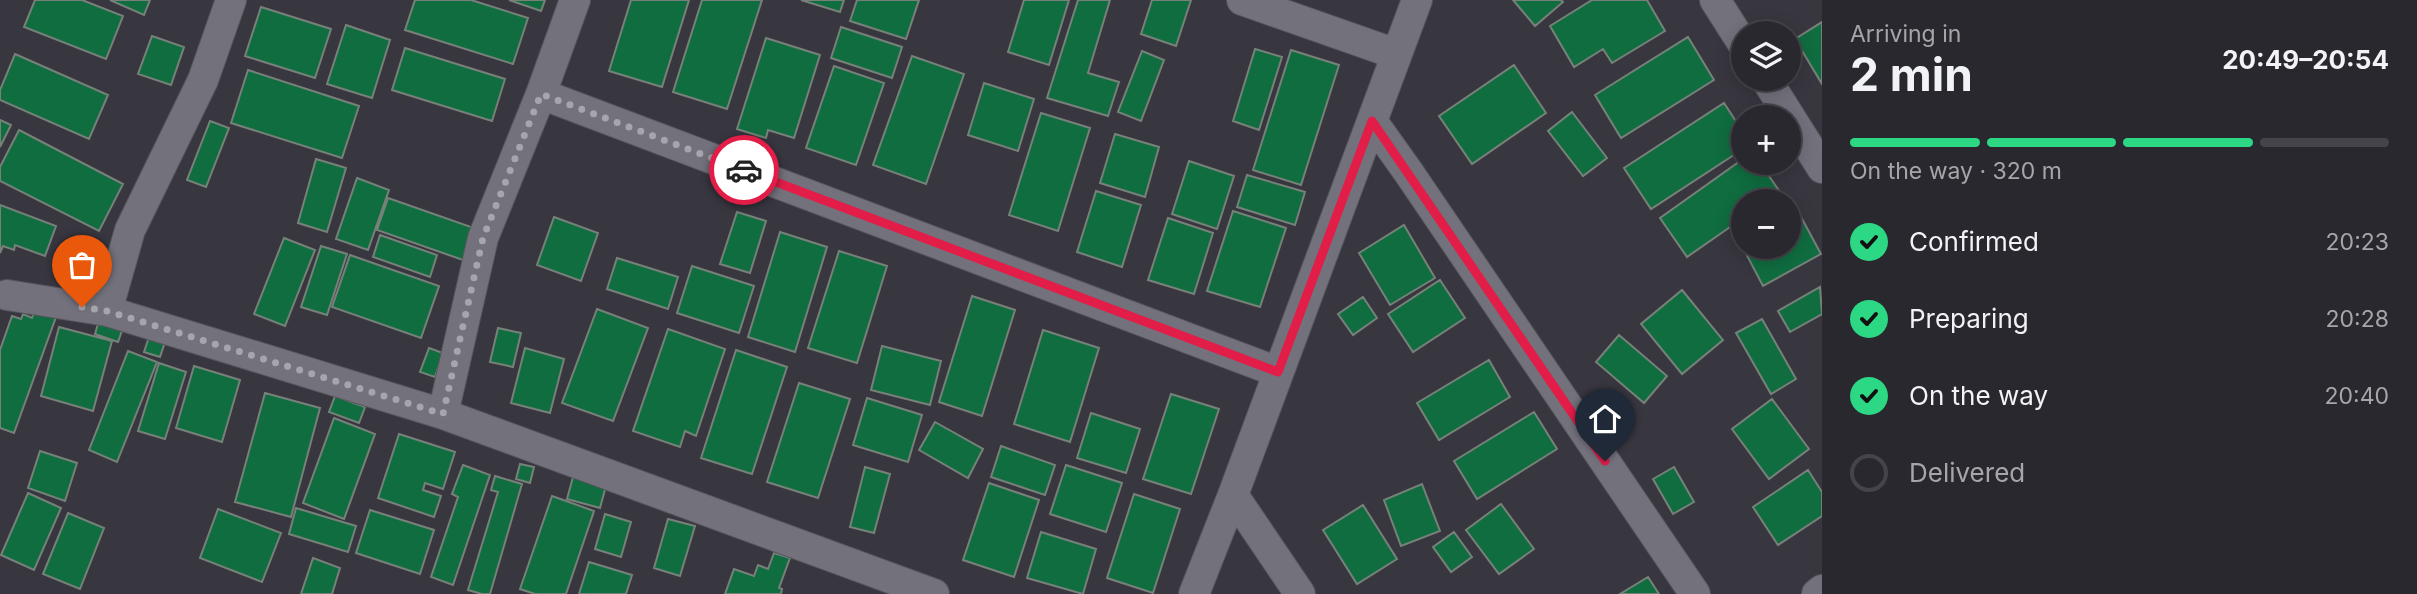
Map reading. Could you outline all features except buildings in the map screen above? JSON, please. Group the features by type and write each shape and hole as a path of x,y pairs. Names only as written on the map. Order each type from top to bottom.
{"street":[{"path":"107,311 130,230 203,80 230,0"},
{"path":"443,414 483,238 541,94 575,0"},
{"path":"1242,0 1396,54"},
{"path":"1194,594 1417,0"},
{"path":"1715,0 1731,25"},
{"path":"1774,91 1822,168"},
{"path":"541,94 1278,372"},
{"path":"1372,121 1695,594"},
{"path":"7,295 107,311 443,414 934,594"},
{"path":"1233,495 1300,594"},
{"path":"1816,594 1822,590"}],"way so far":[{"path":"82,307 107,311 443,414 483,238 541,94 744,170"}],"route":[{"path":"744,170 1278,372 1372,121 1605,461"}]}
